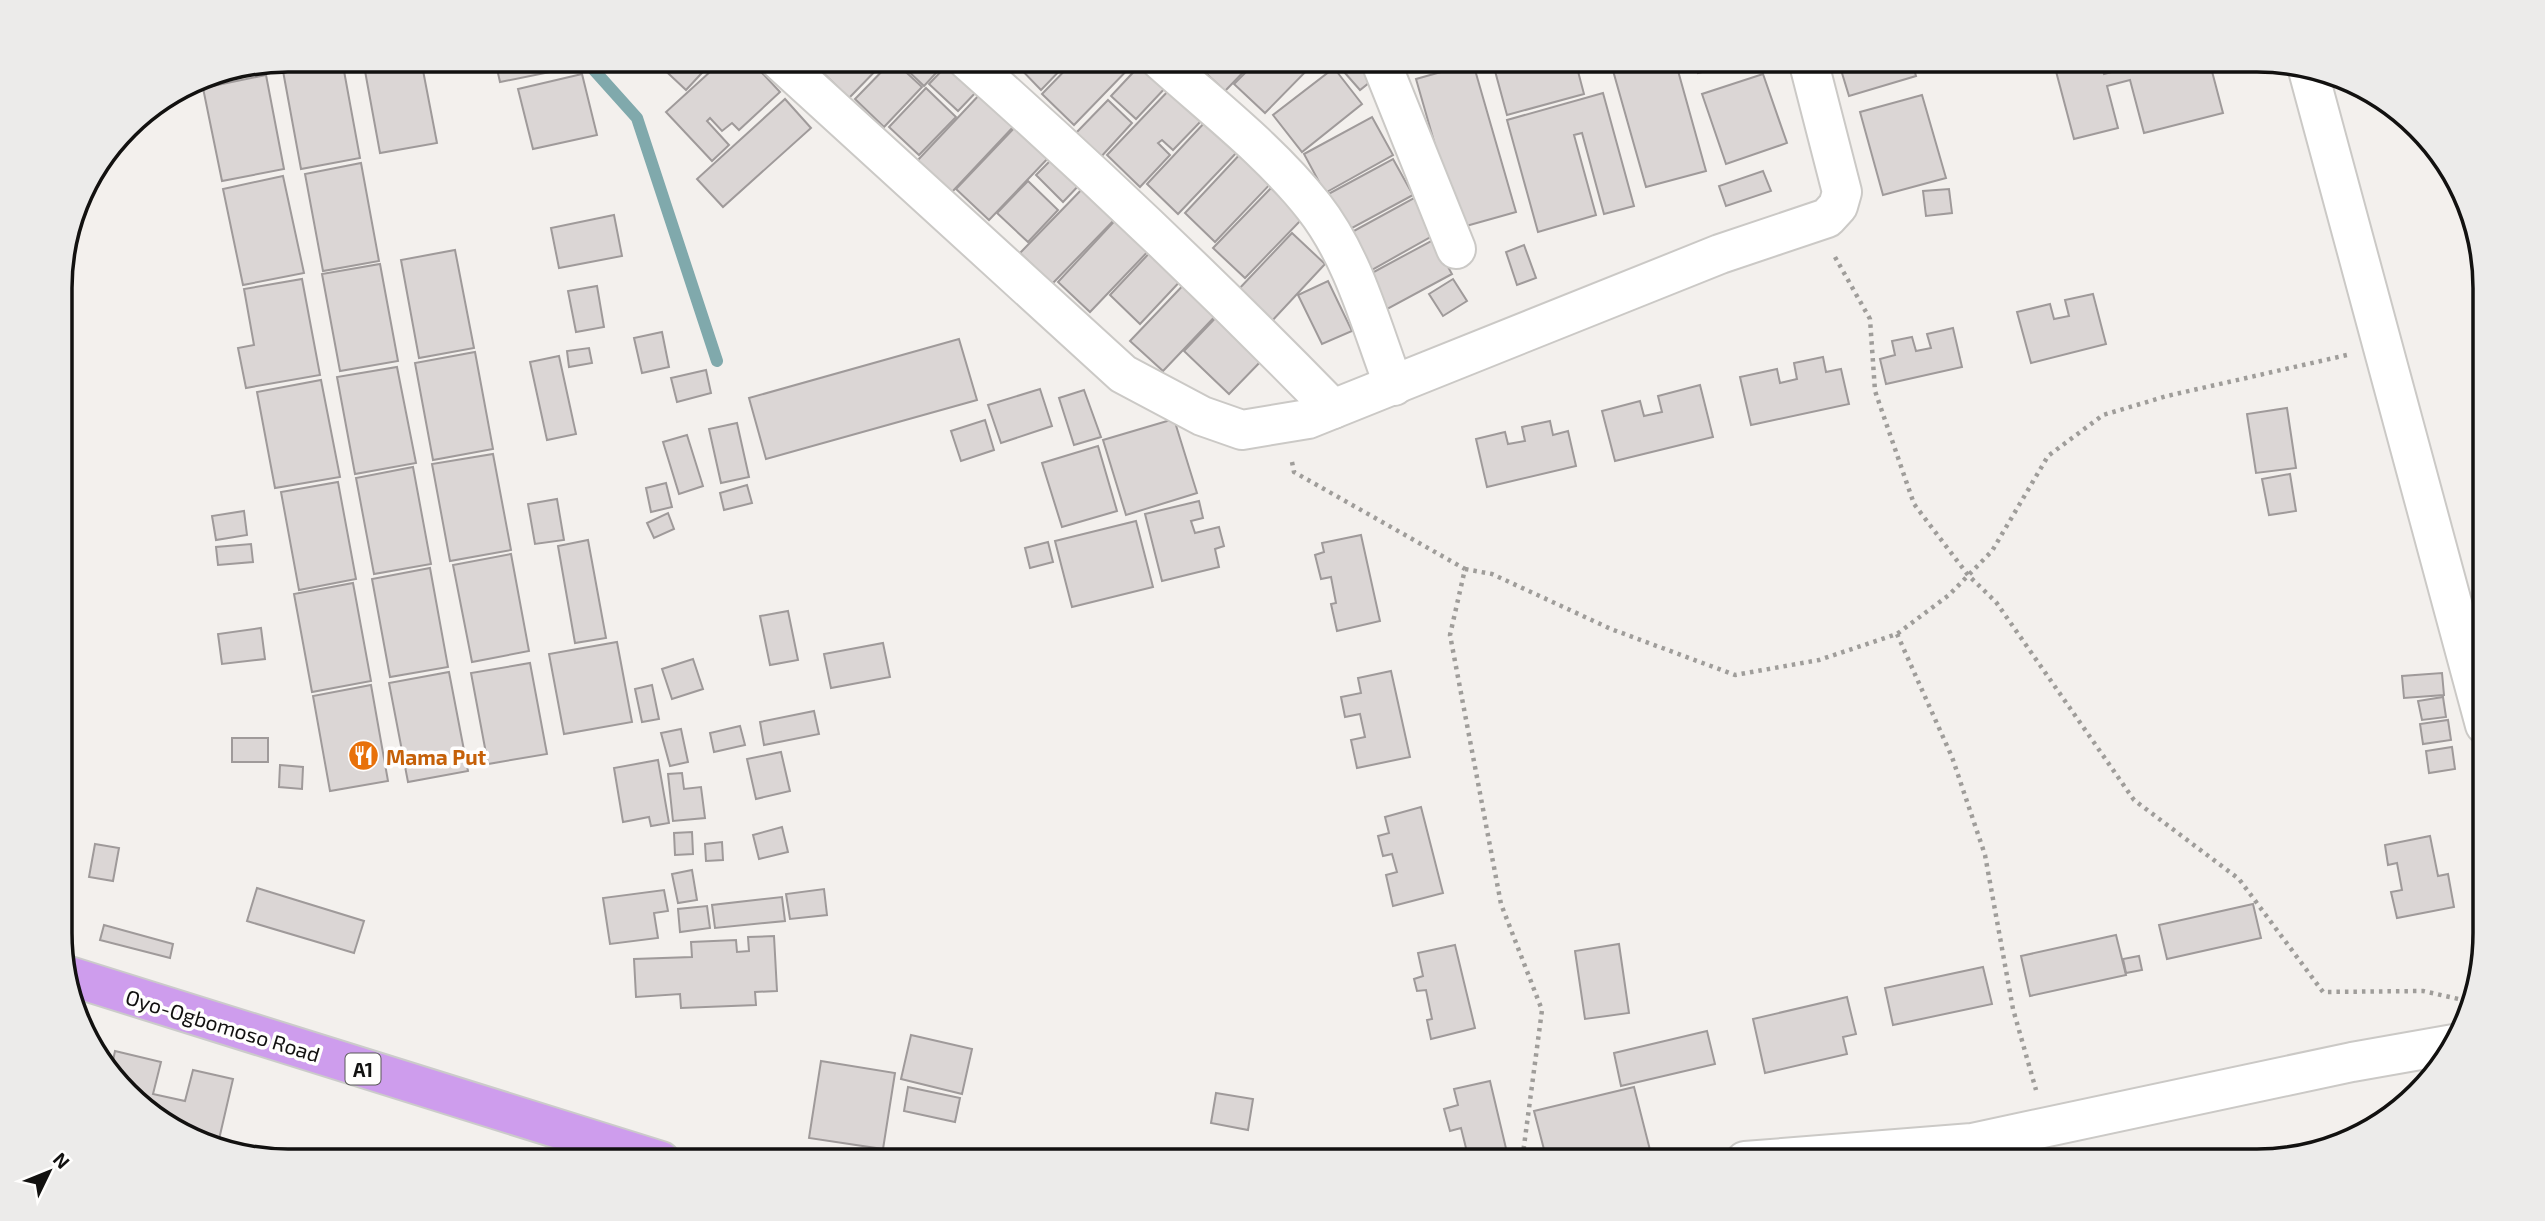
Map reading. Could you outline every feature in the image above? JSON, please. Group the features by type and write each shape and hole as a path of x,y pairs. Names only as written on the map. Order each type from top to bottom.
{"highway":[{"name":"Oyo-Ogbomoso Road","path":"77,978 623,1149"}],"street":[{"path":"792,72 1123,374 1202,416 1242,430 1308,419 1720,254 1813,225 1827,218 1838,206 1842,192 1811,72"},
{"path":"981,72 1081,161 1242,315 1333,409"},
{"path":"1173,72 1268,158 1314,207 1346,259 1394,386"},
{"path":"1385,72 1455,249"},
{"path":"2310,79 2473,681"},
{"path":"1896,1149 1972,1143 2441,1047"}],"path":[{"path":"1838,206 1835,258 1870,319 1875,391 1914,504 1968,575 1996,602 2134,800 2239,879 2323,992 2423,991 2463,1000"},
{"path":"1284,423 1294,472 1465,569 1492,574 1611,629 1735,675 1819,660 1897,634 1948,595 1992,551 2048,456 2103,415 2167,396 2382,348"},
{"path":"1465,569 1450,635 1501,904 1542,1010 1524,1149"},
{"path":"1897,634 1952,757 1984,855 2013,1009 2046,1128"}],"building":[{"path":"283,72 344,72 360,158 301,169"},
{"path":"365,72 423,72 437,143 380,153"},
{"path":"498,72 550,72 500,82"},
{"path":"667,72 703,72 686,90"},
{"path":"710,72 761,72 780,92 739,130 732,123 722,131 710,118 707,121 729,145 712,161 666,112"},
{"path":"822,72 874,72 849,98"},
{"path":"881,72 906,72 922,87 884,127 855,99"},
{"path":"909,72 937,72 924,86"},
{"path":"940,72 961,72 979,89 958,111 929,84"},
{"path":"1024,72 1058,72 1041,90"},
{"path":"1063,72 1125,72 1074,125 1042,94"},
{"path":"1134,72 1152,72 1167,86 1136,119 1111,96"},
{"path":"1205,72 1243,72 1225,91"},
{"path":"1246,72 1305,72 1265,113 1234,84"},
{"path":"1329,72 1337,72 1362,104 1302,152 1273,115"},
{"path":"1370,72 1375,78 1360,90 1345,73"},
{"path":"1441,72 1476,72 1516,212 1459,228 1416,79"},
{"path":"1495,72 1578,72 1584,94 1507,115"},
{"path":"1613,72 1678,72 1706,171 1646,187"},
{"path":"1842,72 1915,72 1916,76 1849,96"},
{"path":"2056,72 2212,72 2223,113 2144,133 2130,80 2107,86 2118,128 2074,139"},
{"path":"582,74 597,135 533,149 518,89"},
{"path":"1763,74 1787,143 1726,164 1702,94"},
{"path":"266,75 284,169 222,181 203,89"},
{"path":"926,88 956,117 919,155 889,127"},
{"path":"1171,88 1203,119 1173,150 1162,140 1158,143 1170,155 1140,187 1107,155"},
{"path":"981,93 1015,125 951,193 917,161"},
{"path":"1603,93 1634,206 1604,214 1582,133 1574,135 1596,215 1538,232 1507,120"},
{"path":"1922,95 1946,178 1883,195 1860,112"},
{"path":"785,99 811,128 723,207 697,179"},
{"path":"1108,100 1132,123 1099,159 1074,135"},
{"path":"1372,117 1393,155 1325,193 1304,154"},
{"path":"1207,120 1239,150 1178,214 1147,184"},
{"path":"1018,124 1051,155 989,220 956,189"},
{"path":"1243,151 1274,180 1215,242 1185,213"},
{"path":"1056,155 1083,181 1063,202 1036,175"},
{"path":"1393,159 1413,195 1341,234 1321,198"},
{"path":"361,163 379,261 323,271 305,174"},
{"path":"1763,171 1771,191 1726,206 1719,186"},
{"path":"283,176 304,273 243,285 223,189"},
{"path":"1028,181 1058,210 1028,242 997,213"},
{"path":"1086,185 1118,216 1052,284 1020,253"},
{"path":"1271,188 1302,219 1245,278 1213,248"},
{"path":"1949,189 1952,213 1926,216 1923,191"},
{"path":"1414,198 1434,235 1361,276 1341,238"},
{"path":"1121,214 1154,245 1090,312 1058,282"},
{"path":"614,215 622,256 559,268 551,228"},
{"path":"1292,233 1325,264 1270,323 1237,291"},
{"path":"1433,240 1452,274 1378,314 1359,280"},
{"path":"1524,245 1536,278 1517,285 1506,252"},
{"path":"1156,246 1186,275 1140,324 1110,295"},
{"path":"455,250 474,348 419,358 401,260"},
{"path":"380,264 398,361 340,371 322,274"},
{"path":"1191,277 1223,308 1163,371 1130,341"},
{"path":"302,279 320,375 246,388 238,348 254,345 244,289"},
{"path":"1453,279 1467,301 1443,316 1429,294"},
{"path":"1328,281 1352,331 1322,344 1298,295"},
{"path":"597,286 604,327 576,332 568,291"},
{"path":"2093,294 2106,344 2031,363 2017,312 2050,304 2054,319 2069,316 2065,300"},
{"path":"1223,310 1268,354 1229,394 1184,351"},
{"path":"1953,328 1962,367 1886,384 1880,359 1895,355 1892,341 1912,337 1916,351 1931,348 1927,334"},
{"path":"662,332 669,367 642,373 634,338"},
{"path":"959,339 977,400 766,459 749,398"},
{"path":"589,348 592,363 569,367 567,351"},
{"path":"475,352 493,449 433,460 415,363"},
{"path":"559,356 576,434 547,440 530,362"},
{"path":"1823,357 1826,372 1841,369 1849,404 1751,425 1740,377 1777,369 1780,383 1797,379 1794,363"},
{"path":"397,367 416,463 355,474 337,377"},
{"path":"706,370 711,393 677,402 671,378"},
{"path":"321,380 340,477 275,488 257,392"},
{"path":"1700,385 1713,437 1615,461 1602,411 1640,401 1644,416 1662,412 1658,396"},
{"path":"1040,389 1052,426 1001,443 988,405"},
{"path":"1084,390 1101,437 1074,445 1059,398"},
{"path":"2287,408 2296,468 2256,473 2247,414"},
{"path":"1174,419 1197,493 1126,515 1103,440"},
{"path":"985,420 994,450 961,461 951,431"},
{"path":"1550,421 1553,435 1568,431 1576,466 1487,487 1476,439 1505,432 1508,444 1525,441 1522,427"},
{"path":"737,423 749,477 721,483 709,429"},
{"path":"687,435 703,486 679,494 663,442"},
{"path":"1098,446 1117,511 1062,527 1042,463"},
{"path":"493,454 511,550 450,561 432,464"},
{"path":"413,467 431,564 374,574 356,478"},
{"path":"2290,474 2296,511 2269,515 2262,479"},
{"path":"338,482 356,579 299,590 281,492"},
{"path":"666,483 672,507 651,512 646,488"},
{"path":"747,485 752,503 724,510 720,493"},
{"path":"557,499 564,540 535,544 528,504"},
{"path":"1199,501 1203,518 1191,521 1195,533 1219,527 1224,546 1215,549 1219,567 1162,581 1145,514"},
{"path":"244,511 247,535 216,540 212,516"},
{"path":"668,513 674,529 654,538 647,523"},
{"path":"1136,521 1153,587 1072,607 1055,541"},
{"path":"1361,535 1380,621 1337,631 1331,604 1336,603 1331,577 1321,579 1315,555 1324,552 1322,543"},
{"path":"588,540 606,638 575,643 558,546"},
{"path":"1048,542 1053,562 1030,568 1025,548"},
{"path":"251,544 253,562 218,565 216,547"},
{"path":"511,554 529,651 472,662 453,565"},
{"path":"430,568 448,667 390,677 372,579"},
{"path":"353,583 371,681 312,692 294,594"},
{"path":"788,611 798,660 770,665 760,616"},
{"path":"261,628 265,659 222,664 218,634"},
{"path":"617,642 632,722 564,734 549,654"},
{"path":"883,643 890,677 831,688 824,654"},
{"path":"693,659 703,689 672,699 662,669"},
{"path":"530,663 547,754 488,764 471,673"},
{"path":"1391,671 1410,757 1357,768 1351,740 1365,737 1360,714 1345,717 1341,697 1361,693 1358,678"},
{"path":"449,672 468,771 408,782 389,683"},
{"path":"2442,673 2444,695 2404,698 2402,676"},
{"path":"371,685 388,781 330,791 313,696"},
{"path":"652,685 659,719 642,722 635,689"},
{"path":"2443,697 2446,717 2422,720 2418,701"},
{"path":"814,711 819,734 764,745 760,722"},
{"path":"2448,720 2451,740 2423,744 2420,724"},
{"path":"740,726 745,745 714,752 710,733"},
{"path":"681,729 688,762 670,766 661,733"},
{"path":"232,738 268,738 268,762 232,762"},
{"path":"2452,747 2455,769 2429,773 2426,751"},
{"path":"781,752 790,791 756,799 747,759"},
{"path":"658,760 669,823 651,826 649,817 623,822 614,768"},
{"path":"280,765 303,767 302,789 279,787"},
{"path":"682,773 684,789 701,787 705,818 673,821 668,774"},
{"path":"1421,807 1443,893 1393,906 1386,875 1397,872 1392,854 1383,856 1378,836 1389,833 1385,817"},
{"path":"782,827 788,852 759,859 753,835"},
{"path":"692,832 693,854 675,855 674,833"},
{"path":"2430,836 2438,876 2448,874 2454,907 2397,918 2391,892 2402,890 2397,863 2388,865 2385,845"},
{"path":"722,842 723,860 706,861 705,844"},
{"path":"95,844 119,848 113,881 89,877"},
{"path":"692,870 697,900 678,903 672,874"},
{"path":"257,888 364,921 354,953 247,921"},
{"path":"824,889 827,915 790,919 786,894"},
{"path":"664,890 668,911 654,913 658,938 610,944 603,898"},
{"path":"782,897 785,921 715,928 712,905"},
{"path":"2253,904 2261,938 2167,959 2159,925"},
{"path":"707,906 710,928 680,932 678,909"},
{"path":"104,925 173,944 170,958 100,940"},
{"path":"2116,935 2126,975 2030,996 2021,956"},
{"path":"774,936 777,991 755,992 756,1005 681,1008 680,994 636,997 634,959 692,957 691,942 736,940 737,952 749,951 748,937"},
{"path":"1619,944 1629,1013 1585,1019 1575,951"},
{"path":"1455,945 1475,1028 1431,1039 1427,1020 1432,1019 1426,990 1417,991 1414,979 1423,976 1418,953"},
{"path":"2139,956 2142,970 2126,973 2123,959"},
{"path":"1983,967 1992,1004 1893,1025 1885,988"},
{"path":"1847,997 1856,1034 1843,1037 1847,1054 1765,1073 1753,1019"},
{"path":"1707,1031 1715,1064 1621,1086 1614,1053"},
{"path":"911,1035 972,1049 962,1094 901,1079"},
{"path":"115,1051 161,1062 153,1094 185,1101 193,1070 233,1079 219,1138 179,1120 156,1105 113,1060"},
{"path":"821,1061 895,1073 883,1149 809,1138"},
{"path":"1490,1081 1506,1149 1466,1149 1461,1128 1450,1131 1444,1109 1458,1105 1454,1089"},
{"path":"908,1087 960,1098 955,1122 904,1111"},
{"path":"1634,1087 1650,1149 1544,1149 1534,1111"},
{"path":"1216,1093 1253,1099 1248,1130 1211,1123"}],"waterway":[{"path":"596,72 637,118 717,361"}],"place":[{"name":"Mama Put","path":"363,756"}]}
